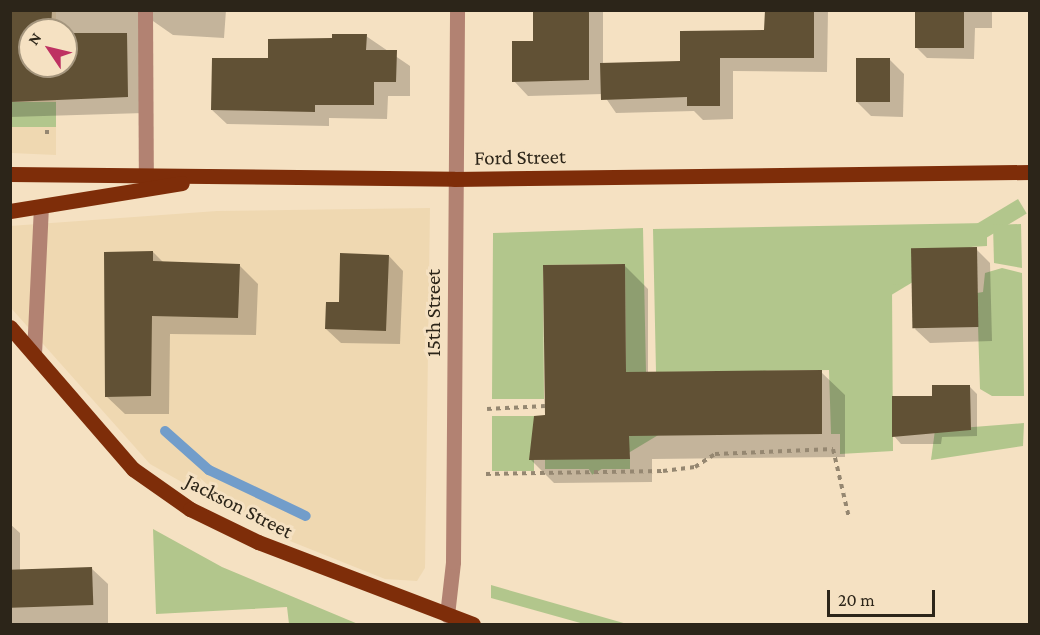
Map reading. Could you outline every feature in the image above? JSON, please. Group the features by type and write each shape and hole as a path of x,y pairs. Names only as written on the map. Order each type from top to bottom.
{"main road":[{"name":"Ford Street","path":"10,174 203,179 454,179 1029,171"},
{"path":"10,211 41,208 203,179"},
{"name":"Jackson Street","path":"10,327 133,469 190,508 268,547 473,624"}],"street":[{"path":"144,10 146,176"},
{"name":"15th Street","path":"447,615 453,562 457,10"},
{"path":"34,354 41,208"}],"path":[{"path":"45,132 53,132"},
{"path":"487,410 545,406"},
{"path":"486,474 663,471 695,467 715,454 833,449 849,518"}],"shaded area":[{"path":"10,11 56,11 56,18 18,18 18,78 56,78 56,155 11,153"},
{"path":"430,208 425,568 417,581 385,579 275,535 150,464 11,308 10,226 217,211"}],"green space":[{"path":"11,102 56,102 56,127 11,127"},
{"path":"1018,199 1027,214 592,475 583,460"},
{"path":"987,223 987,246 949,248 949,254 909,284 892,285 893,451 840,454 840,434 831,434 829,370 656,372 653,229"},
{"path":"1021,224 1022,268 994,263 993,225"},
{"path":"643,228 646,372 626,373 625,264 543,265 544,399 492,399 493,233"},
{"path":"1002,268 1022,273 1024,396 992,396 980,389 977,293 983,292 985,273"},
{"path":"492,416 534,416 534,471 492,471"},
{"path":"1024,423 1023,446 931,460 935,430"},
{"path":"545,459 630,459 630,469 545,469"},
{"path":"153,529 222,567 358,624 289,624 287,607 156,614"},
{"path":"491,585 627,624 584,624 491,598"}],"building":[{"path":"10,10 52,10 52,18 18,18 18,78 78,78 78,33 127,33 128,97 10,102"},
{"path":"533,10 589,10 589,80 512,82 512,41 533,41"},
{"path":"765,10 814,10 814,58 720,58 720,106 687,106 687,97 601,100 600,63 680,61 680,31 764,30"},
{"path":"915,10 964,10 964,48 915,48"},
{"path":"332,34 367,34 366,50 397,50 396,82 374,82 374,105 315,105 315,112 211,110 212,58 268,58 268,39 332,38"},
{"path":"856,58 890,58 890,102 856,102"},
{"path":"977,247 978,327 912,328 911,248"},
{"path":"153,251 153,261 240,264 238,318 152,316 151,396 105,397 104,252"},
{"path":"340,253 389,255 386,331 325,329 326,302 339,302"},
{"path":"625,264 626,372 822,370 822,434 629,436 630,459 529,460 534,416 545,415 543,265"},
{"path":"932,385 970,385 971,430 892,437 892,396 932,396"},
{"path":"92,567 93,605 11,608 10,570"}],"waterway":[{"path":"165,431 209,470 306,516"}]}
